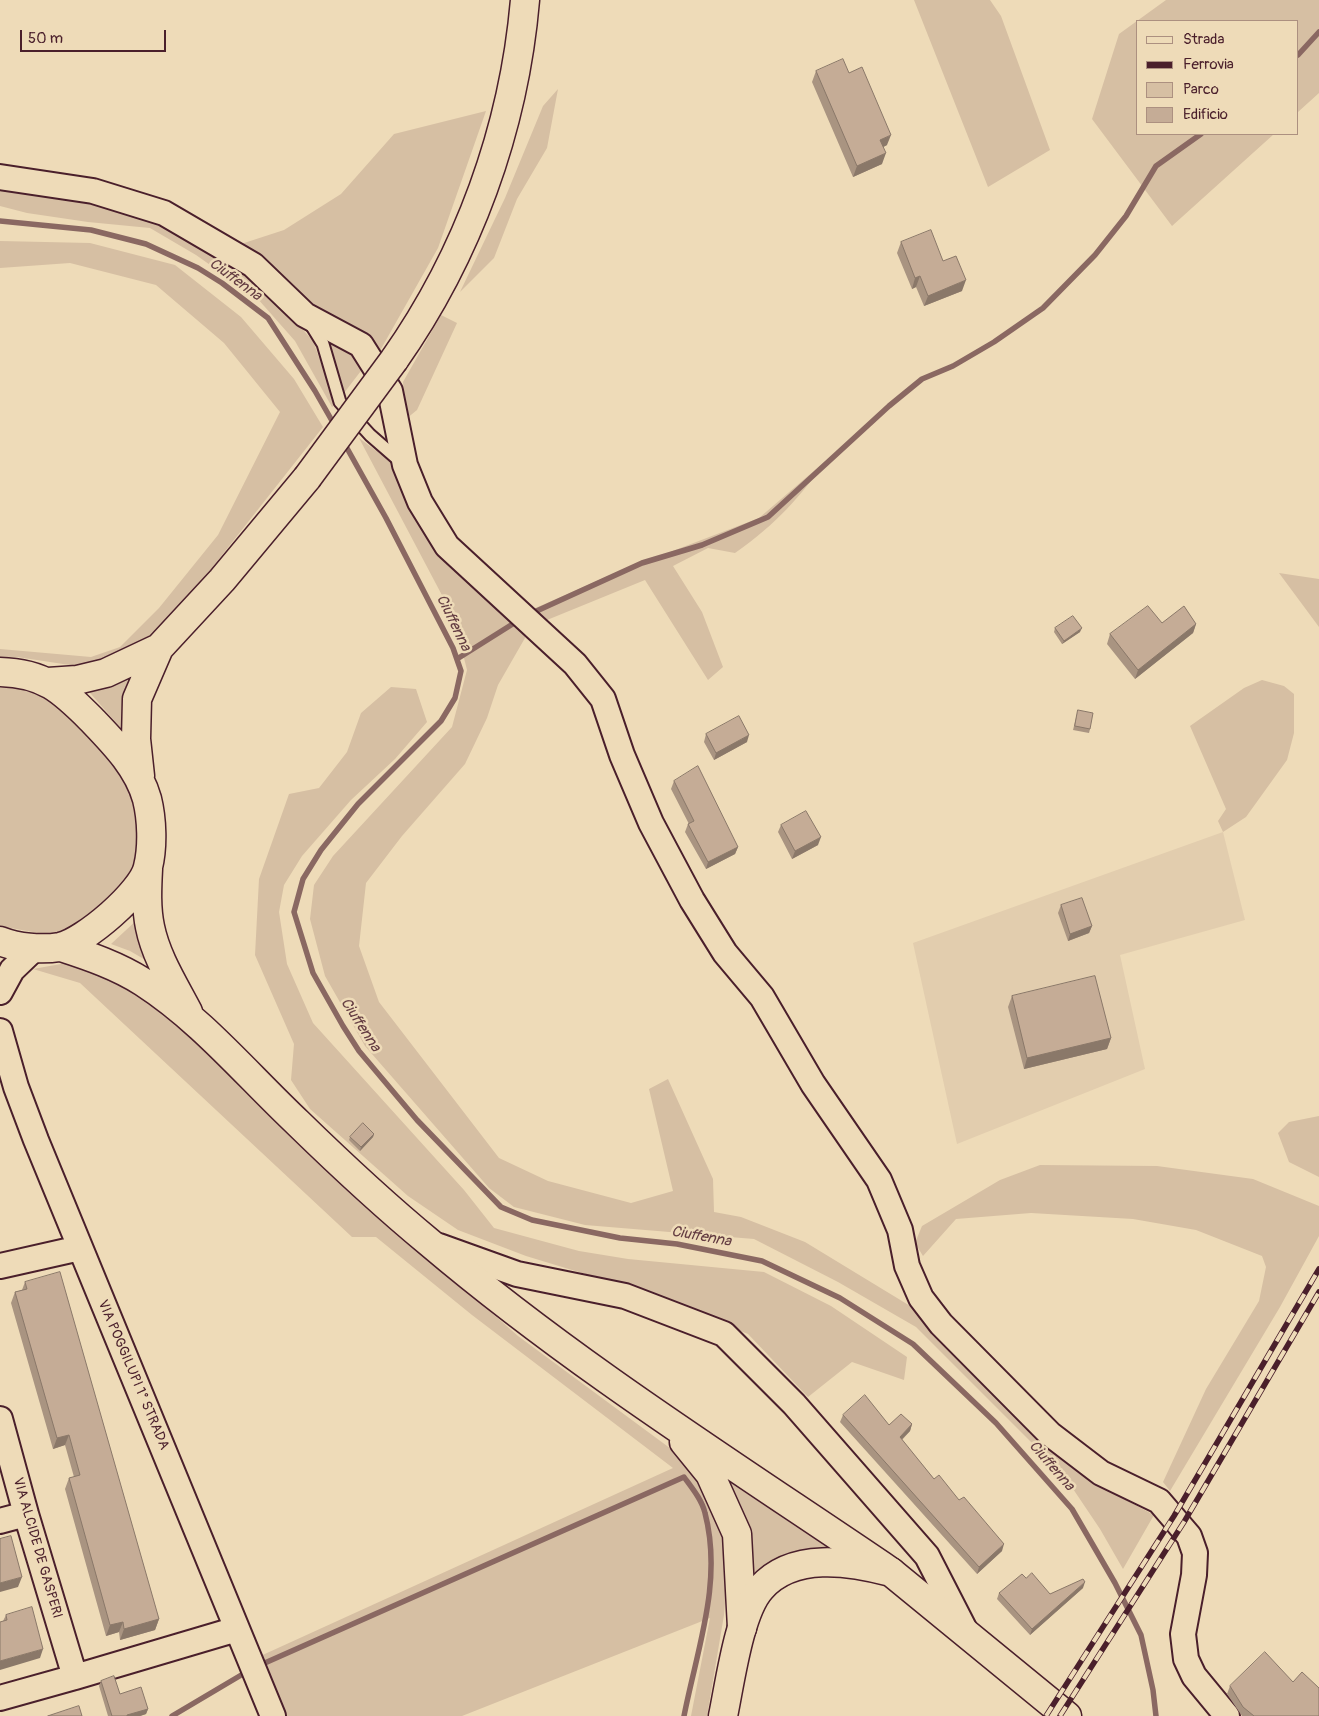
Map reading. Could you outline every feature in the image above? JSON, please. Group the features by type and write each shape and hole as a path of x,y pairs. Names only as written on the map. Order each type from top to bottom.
{"main road":[{"path":"190,1016 165,969 150,927 147,897 150,845 149,812 140,780 136,738 137,699 158,648 222,580 307,478 394,360 426,308 454,256 493,165 507,117 525,0"},
{"path":"0,672 10,672 48,682 77,680 106,673 158,648"},
{"path":"48,682 76,705 112,741 140,780"},
{"path":"49,947 86,933 116,910 137,887 148,869"},
{"path":"0,941 14,946 49,947 122,970 143,982 190,1016 298,1124 429,1243 530,1324 664,1418 891,1572 1067,1716"},
{"path":"664,1418 710,1474 737,1534 742,1628"},
{"path":"724,1716 742,1628 760,1588 778,1575 799,1565 821,1562 865,1565 891,1572"}],"street":[{"path":"0,177 93,191 164,213 253,265 305,315 361,345 390,391 405,465 420,502 447,546 575,664 604,699 622,754 651,823 692,900 725,953 762,996 813,1084 879,1180 900,1230 907,1266 921,1298 941,1324 1050,1434 1101,1473 1159,1502 1189,1536 1195,1553 1194,1575 1183,1634 1186,1660 1194,1676 1228,1716"},
{"path":"0,992 12,970 49,947"},
{"name":"VIA POGGILUPI 1° STRADA","path":"0,1031 20,1096 80,1248 273,1716"},
{"path":"429,1243 517,1274 625,1296 724,1334 794,1404 927,1556 966,1632"},
{"path":"0,1266 80,1248"},
{"name":"VIA ALCIDE DE GASPERI","path":"0,1419 26,1514 75,1677"},
{"path":"0,1521 26,1514"},
{"path":"0,1698 237,1629"}],"lane":[{"path":"305,315 323,344 340,402 370,435 405,465"}],"shaded area":[{"path":"1223,832 1245,920 1120,955 1145,1069 957,1144 913,943"}],"green space":[{"path":"914,0 990,0 1001,16 1050,150 988,187"},
{"path":"1166,0 1319,0 1319,93 1299,111 1299,20 1138,20"},
{"path":"1136,22 1136,135 1273,135 1172,226 1092,119 1119,34"},
{"path":"558,89 547,148 517,199 494,258 460,292 505,198 543,106"},
{"path":"486,111 438,248 377,356 308,311 241,244 284,230 341,194 394,134"},
{"path":"0,187 112,205 161,220 232,260 271,294 313,341 336,404 332,407 295,341 257,298 196,255 150,228 88,222 27,213 0,206"},
{"path":"0,241 90,243 175,265 241,317 294,379 323,427 196,588 146,648 96,669 17,657 0,658 0,649 91,657 120,647 159,608 218,535 280,412 224,343 156,285 70,263 0,268"},
{"path":"441,315 457,323 417,410 406,419 403,382"},
{"path":"325,332 367,363 344,393"},
{"path":"359,438 398,467 529,631 498,685 487,718 465,764 402,836 366,883 359,946 379,1002 499,1158 548,1181 631,1203 673,1191 649,1089 668,1079 713,1179 714,1212 741,1217 805,1242 925,1315 997,1395 1098,1485 1154,1515 1123,1569 1100,1529 1063,1474 916,1327 838,1282 754,1239 585,1225 514,1207 489,1188 365,1046 325,976 310,919 314,885 333,856 452,727 467,670 454,618"},
{"path":"830,457 787,509 735,553 708,548 673,566 702,612 723,667 708,680 645,580 547,620 531,610 615,573 759,518"},
{"path":"1279,573 1319,579 1319,627"},
{"path":"139,671 126,734 84,686"},
{"path":"1262,680 1284,686 1294,694 1294,733 1287,760 1246,817 1223,832 1218,821 1226,809 1190,726 1244,688"},
{"path":"21,687 58,704 132,784 139,810 139,849 133,878 80,924 49,935 0,926 0,688"},
{"path":"391,687 416,689 427,722 395,759 351,800 302,856 284,885 279,912 287,964 313,1023 464,1190 494,1228 579,1251 628,1259 764,1272 831,1306 907,1357 904,1380 852,1362 808,1397 748,1334 641,1291 526,1256 458,1230 408,1196 310,1109 291,1080 294,1044 255,955 259,879 289,794 319,788 347,752 361,713"},
{"path":"139,918 149,962 130,951 111,944"},
{"path":"72,962 96,965 153,1001 291,1136 518,1336 682,1457 703,1483 722,1520 728,1568 724,1615 707,1716 691,1716 710,1618 462,1716 278,1716 256,1658 673,1468 472,1315 376,1237 352,1237 80,983 33,969"},
{"path":"1319,1116 1319,1177 1289,1162 1278,1133 1289,1122"},
{"path":"1040,1165 1157,1166 1253,1179 1319,1206 1319,1236 1280,1307 1170,1491 1163,1482 1206,1389 1259,1301 1266,1267 1262,1256 1196,1230 1133,1219 1031,1213 956,1219 923,1256 915,1243 922,1226 1000,1180"},
{"path":"716,1462 844,1547 818,1548 794,1552 772,1561 750,1575 750,1547 741,1505"}],"building":[{"path":"843,59 849,73 862,67 891,135 880,140 886,153 857,166 816,71"},
{"path":"931,230 943,261 956,256 966,280 928,296 920,276 915,278 901,242"},
{"path":"1148,606 1162,623 1184,606 1196,624 1138,670 1110,634"},
{"path":"1073,616 1082,628 1064,641 1055,628"},
{"path":"1078,710 1093,713 1090,729 1075,726"},
{"path":"739,716 749,735 716,753 706,734"},
{"path":"698,766 738,847 708,862 688,824 694,821 674,781"},
{"path":"806,811 821,837 795,851 781,825"},
{"path":"1082,898 1092,926 1070,934 1061,905"},
{"path":"1095,976 1111,1038 1027,1058 1012,996"},
{"path":"363,1123 374,1134 361,1147 350,1137"},
{"path":"60,1272 159,1619 124,1629 123,1622 110,1625 69,1478 80,1475 69,1435 57,1438 15,1292 27,1289 25,1282"},
{"path":"865,1395 889,1425 901,1414 912,1424 900,1437 934,1479 939,1475 959,1500 964,1497 1004,1544 979,1567 843,1415"},
{"path":"11,1536 22,1577 0,1583 0,1539"},
{"path":"1032,1573 1050,1594 1083,1579 1085,1582 1032,1629 999,1593 1022,1574 1026,1578"},
{"path":"32,1607 43,1649 0,1661 0,1622 7,1620 6,1615"},
{"path":"1265,1652 1293,1682 1302,1672 1319,1688 1319,1716 1254,1716 1243,1707 1230,1686"},
{"path":"114,1676 120,1694 141,1687 148,1709 127,1716 112,1716 101,1681"},
{"path":"79,1706 82,1716 48,1716"}],"waterway":[{"path":"1299,54 1319,32"},
{"path":"530,614 642,563 702,545 768,517 889,406 922,379 953,366 994,342 1043,308 1095,255 1126,216 1156,166 1200,135"},
{"name":"Ciuffenna","path":"0,221 91,230 146,244 198,268 222,283 268,318 335,426"},
{"name":"Ciuffenna","path":"343,441 386,518 453,648 461,671 455,698 441,721 358,804 321,850 303,879 294,912 313,973 343,1026 359,1051 417,1120 501,1207 532,1220 620,1238 677,1244 762,1261 840,1298 913,1344 996,1423 1072,1509 1115,1583 1141,1635 1153,1690 1156,1716"},
{"path":"457,659 519,620"},
{"path":"258,1666 684,1477 704,1508 710,1539 711,1564 710,1590 706,1615 684,1716"},
{"path":"172,1716 248,1671"}],"railway":[{"path":"1046,1716 1174,1516 1319,1269"},
{"path":"1060,1716 1184,1522 1319,1292"}]}
